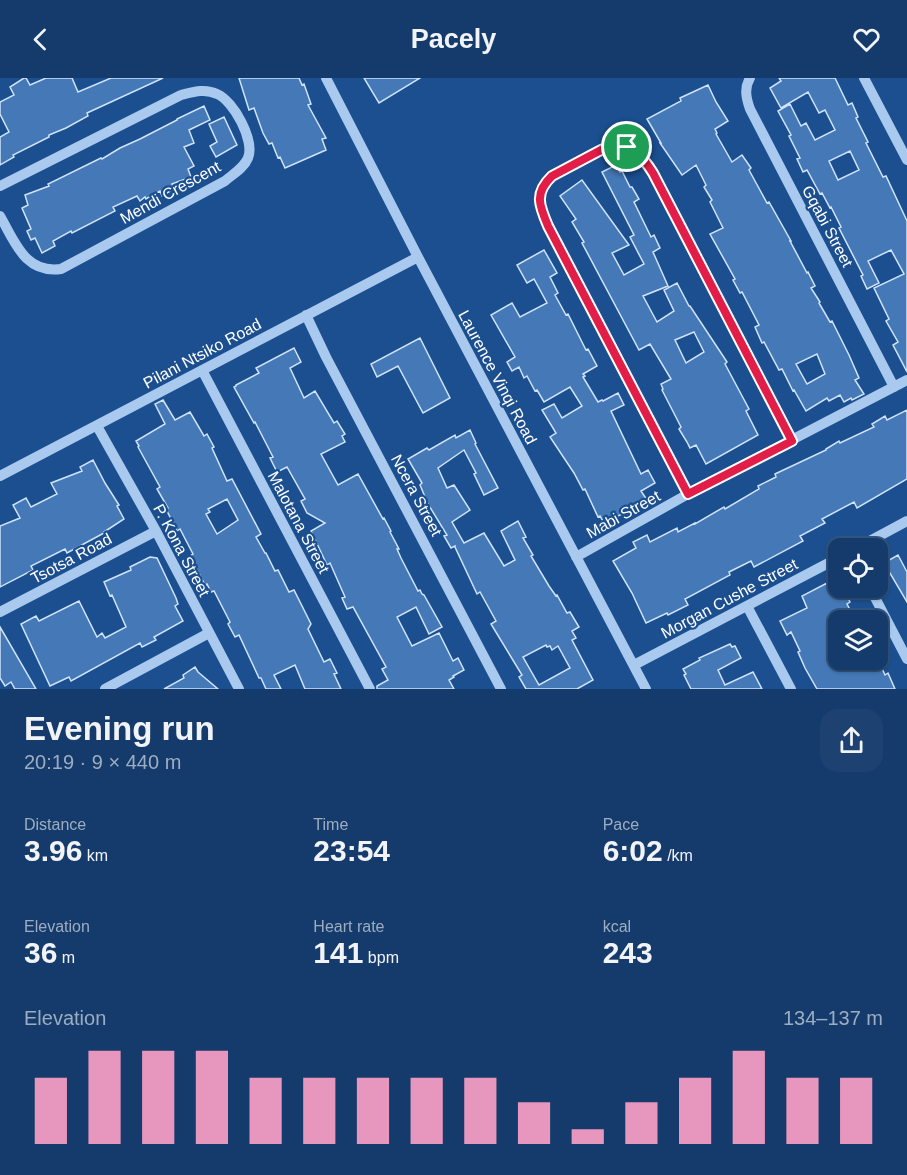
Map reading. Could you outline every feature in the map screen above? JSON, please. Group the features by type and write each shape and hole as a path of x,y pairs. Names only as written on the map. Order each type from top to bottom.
{"street":[{"name":"Laurence Vinqi Road","path":"326,78 646,689"},
{"name":"Gqabi Street","path":"750,78 746,89 750,109 894,387"},
{"path":"864,78 907,160"},
{"name":"Mendi Crescent","path":"0,186 181,95 196,91 218,94 227,101 235,111 248,139 250,149 248,159 225,181 60,269 48,271 31,263 21,253 0,216"},
{"path":"688,494 548,226 540,205 542,188 552,176 601,150 613,145 621,145 634,150 644,159 792,441"},
{"name":"Pilani Ntsiko Road","path":"0,476 418,257"},
{"name":"Ncera Street","path":"306,315 501,689"},
{"name":"Malotana Street","path":"202,370 370,689"},
{"name":"Mabi Street","path":"576,557 688,494 907,380"},
{"name":"P. Kona Street","path":"97,426 156,531 239,689"},
{"path":"875,538 907,521"},
{"name":"Tsotsa Road","path":"0,612 156,531"},
{"name":"Morgan Cushe Street","path":"634,665 828,563"},
{"path":"875,598 907,659"},
{"path":"747,606 791,689"},
{"path":"105,689 209,633"}],"building":[{"path":"24,78 30,85 46,78 72,78 78,92 111,78 163,78 87,113 88,116 13,155 14,157 0,165 0,137 9,132 0,114 0,102 14,95 10,87"},
{"path":"239,78 299,78 302,85 304,84 311,104 308,105 326,138 322,139 326,150 285,168 272,143 269,144 263,133 254,108 249,110"},
{"path":"364,78 420,78 379,103"},
{"path":"779,78 835,78 848,105 852,103 858,117 856,118 868,142 866,143 883,177 886,176 907,221 907,372 893,345 898,342 886,321 889,319 874,288 904,274 891,250 868,261 879,283 867,289 861,276 863,275 831,207 822,193 820,194 807,170 803,172 797,159 800,158 789,136 791,135 778,111 790,104 801,126 806,123 815,140 835,130 825,110 819,113 808,92 781,108 770,88 781,81","holes":["850,151 859,170 838,180 829,161"]},
{"path":"708,85 728,121 715,129 716,134 732,162 742,155 751,168 749,170 815,286 811,288 830,322 832,321 849,355 859,378 855,380 864,394 844,402 840,395 829,401 827,398 806,411 782,369 779,370 764,342 762,343 755,327 759,325 710,234 723,228 696,165 682,175 647,119 681,101 680,98","holes":["817,354 825,374 807,384 796,364"]},
{"path":"204,106 210,120 189,130 194,143 184,147 194,166 188,169 191,177 172,184 174,189 162,196 160,191 140,201 137,196 113,207 115,211 53,241 55,246 42,253 35,238 31,240 27,231 31,229 22,208 28,205 25,195 49,186 48,184"},
{"path":"224,117 237,145 216,157 210,146 217,142 209,124"},
{"path":"616,165 620,172 622,171 639,199 634,202 651,237 654,235 660,248 653,252 668,286 643,296 657,322 674,311 664,290 677,283 689,306 727,362 725,364 749,409 746,411 758,435 706,464 696,445 690,448 662,390 661,384 671,379 650,344 639,350 582,243 584,242 572,222 576,219 560,196 582,180 629,245 612,253 624,275 644,264 630,237 634,235 602,172","holes":["694,332 704,352 686,363 675,340"]},
{"path":"544,250 557,273 550,277 558,293 555,295 597,366 583,374 585,376 583,377 598,402 618,393 624,405 611,411 641,474 648,470 655,483 641,491 647,500 604,523 600,516 598,517 585,489 583,490 550,437 556,433 542,410 554,404 562,418 582,406 570,387 544,402 527,376 524,378 519,367 512,371 507,362 515,357 491,315 512,303 520,317 547,303 534,279 527,283 517,265"},
{"path":"420,338 450,398 423,413 398,366 377,377 371,364"},
{"path":"294,348 301,362 290,368 304,398 315,391 334,423 337,421 345,434 342,436 345,442 321,454 338,485 358,474 391,531 401,558 418,591 420,590 424,595 442,627 429,634 416,607 397,617 412,646 439,633 453,661 458,658 464,670 449,680 454,689 377,689 377,686 388,680 382,669 386,667 353,607 347,609 342,598 345,597 330,563 327,565 311,531 325,523 307,513 301,501 305,499 287,467 277,472 270,458 273,457 234,387 259,373 256,368"},
{"path":"163,400 175,420 190,412 204,436 207,434 227,481 232,479 261,534 256,537 275,571 278,570 289,592 294,590 311,624 308,629 324,662 330,659 341,689 305,689 295,665 274,675 281,689 266,689 239,635 235,637 228,624 230,622 214,591 211,592 207,584 205,585 190,556 193,554 180,529 177,531 157,489 160,487 138,447 136,441 165,424 155,404","holes":["227,499 238,520 217,534 206,514 210,512 208,509"]},
{"path":"907,410 907,479 857,508 854,502 822,519 825,523 800,536 803,541 754,567 751,561 729,572 730,575 685,599 688,605 646,623 613,561 636,548 633,542 647,535 650,542 677,528 678,532 695,524 759,489 758,486 776,477 775,474 826,450 839,441 840,443 874,427 872,424 885,416 887,420"},
{"path":"470,430 498,488 484,495 464,450 438,468 447,488 454,485 470,510 452,522 464,543 484,533 504,566 515,560 501,531 518,521 526,537 523,538 533,555 531,556 567,613 570,612 579,627 572,631 576,638 572,640 593,680 577,689 526,689 519,677 522,675 491,624 496,621 480,592 477,594 455,546 451,548 444,536 447,535 428,504 420,485 422,483 408,459 455,435 456,438","holes":["546,645 550,646 552,650 558,646 570,668 539,685 523,657"]},
{"path":"93,460 119,505 117,506 124,519 67,553 65,549 31,566 33,570 0,587 0,526 20,518 13,505 26,498 31,507 57,494 51,483 82,471 80,467"},
{"path":"898,555 907,572 907,602 888,570 888,561"},
{"path":"150,557 157,558 176,598 178,604 175,606 183,621 154,637 156,640 142,647 140,643 71,681 69,677 50,686 21,624 36,616 39,621 79,601 97,637 102,633 105,638 126,627 104,582 131,570 130,567"},
{"path":"827,583 828,598 848,598 850,602 847,604 850,610 828,610 828,670 883,670 885,675 888,673 895,689 817,689 805,668 791,632 787,635 780,621 807,608 802,596"},
{"path":"0,627 36,689 15,689 11,682 5,686 0,678"},
{"path":"730,644 732,647 735,646 741,658 718,670 725,685 753,672 762,689 691,689 683,669 700,660 699,658"},
{"path":"195,667 218,689 164,689 184,678 183,675"}],"route":[{"path":"613,145 627,147 644,159 653,173 792,441 688,494 548,226 540,205 542,188 552,176 613,145"}]}
